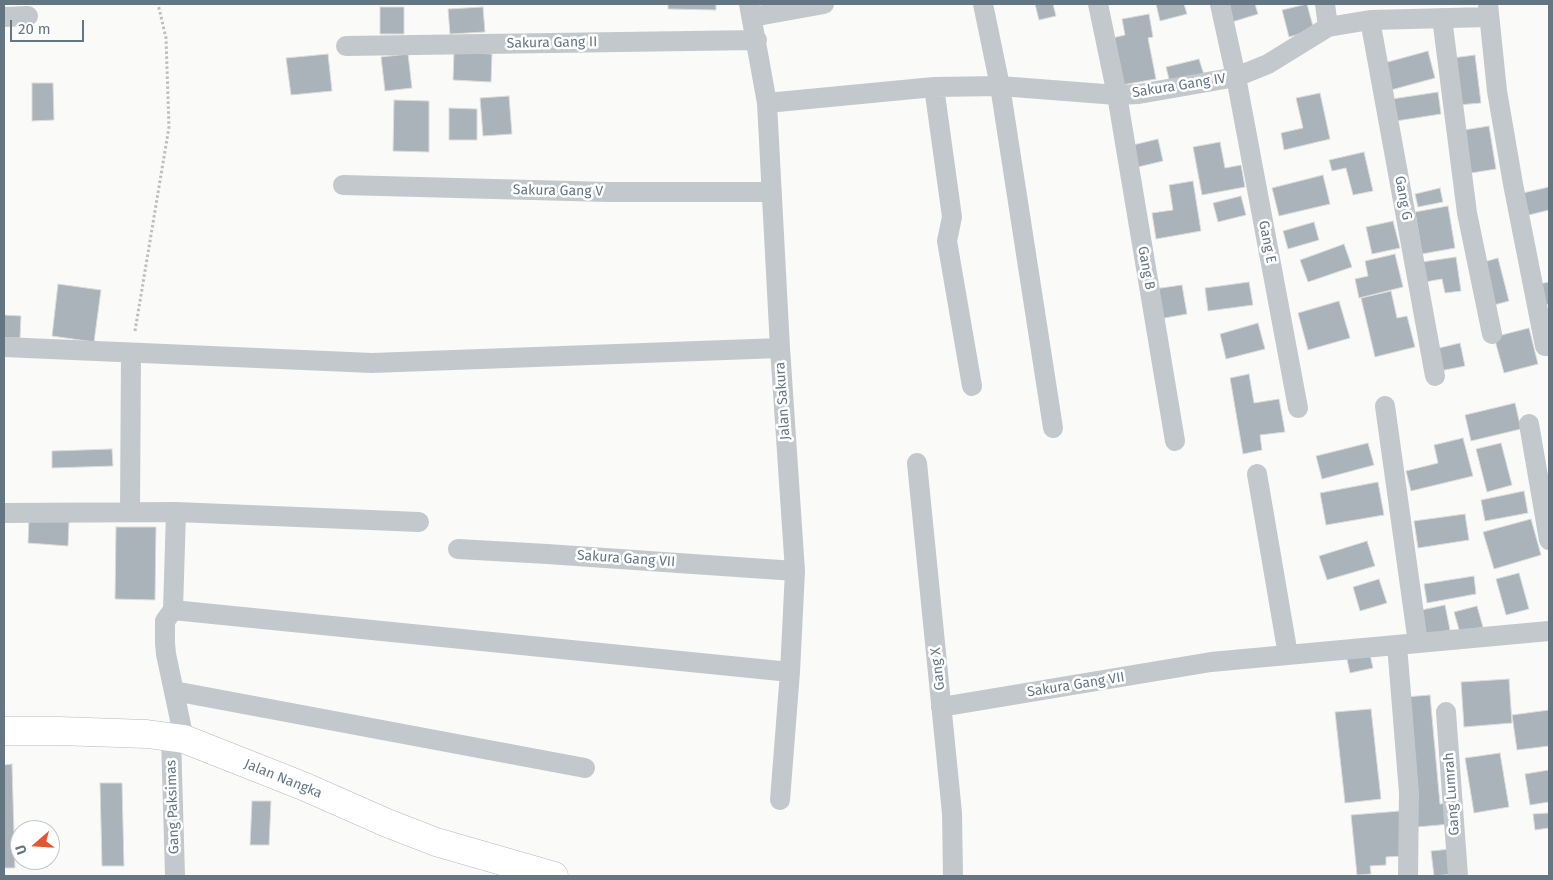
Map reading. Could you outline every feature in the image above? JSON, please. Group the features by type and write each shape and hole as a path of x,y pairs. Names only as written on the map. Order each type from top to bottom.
{"main road":[{"name":"Jalan Nangka","path":"4,731 111,732 178,738 303,786 387,823 436,842 540,874 554,876"}],"street":[{"path":"751,10 824,4"},
{"path":"984,4 1000,86 1053,428"},
{"name":"Gang B","path":"1098,4 1117,96 1175,441"},
{"name":"Gang E","path":"1220,4 1236,77 1298,408"},
{"path":"1325,4 1328,27"},
{"name":"Jalan Sakura","path":"751,10 767,103 780,348 795,572 790,672 780,800"},
{"path":"1488,10 1497,91 1513,184 1545,346 1549,346"},
{"name":"Sakura Gang IV","path":"767,103 934,87 1000,86 1117,96 1139,94 1236,77 1268,64 1328,27 1370,20 1442,18 1488,10"},
{"path":"4,16 28,16"},
{"path":"1442,18 1467,213 1492,334"},
{"name":"Gang G","path":"1370,20 1435,376"},
{"name":"Sakura Gang II","path":"346,46 757,40"},
{"path":"934,87 952,217 947,241 972,386"},
{"name":"Sakura Gang V","path":"344,185 608,192 772,192"},
{"path":"4,347 372,363 780,348"},
{"path":"130,511 131,354"},
{"path":"1385,406 1418,643"},
{"path":"1529,424 1549,540"},
{"name":"Gang X","path":"917,463 952,813 953,876"},
{"path":"1257,474 1288,655"},
{"path":"4,513 130,511 419,522"},
{"name":"Gang Paksimas","path":"175,876 178,738 174,692 166,654 165,621 173,610 176,512"},
{"name":"Sakura Gang VII","path":"458,549 795,572"},
{"path":"173,610 790,672"},
{"name":"Sakura Gang VII","path":"941,707 1211,662 1549,631"},
{"path":"1397,645 1408,793 1408,876"},
{"path":"174,692 586,768"},
{"name":"Gang Lumrah","path":"1446,712 1458,876"}],"path":[{"path":"131,354 169,127 166,38 158,4"}],"building":[{"path":"668,4 716,4 716,10 668,9"},
{"path":"1035,4 1053,4 1056,16 1039,20"},
{"path":"1156,4 1184,4 1187,14 1160,21"},
{"path":"1226,4 1255,4 1258,14 1232,22"},
{"path":"1307,4 1314,30 1289,37 1282,10"},
{"path":"380,7 404,7 404,34 380,34"},
{"path":"483,7 485,32 450,34 448,9"},
{"path":"1149,14 1153,37 1148,38 1156,79 1122,85 1112,38 1125,35 1122,19"},
{"path":"1428,51 1435,78 1391,90 1384,63"},
{"path":"454,52 492,54 491,82 453,80"},
{"path":"328,54 332,91 291,95 286,58"},
{"path":"408,54 412,88 385,91 381,57"},
{"path":"1475,55 1481,103 1458,105 1452,58"},
{"path":"1199,59 1205,78 1171,87 1166,67"},
{"path":"32,83 53,83 54,120 32,121"},
{"path":"1438,92 1441,114 1396,121 1392,99"},
{"path":"1320,93 1330,139 1284,150 1281,133 1303,128 1296,98"},
{"path":"509,96 512,134 483,136 480,98"},
{"path":"394,100 429,101 429,152 393,151"},
{"path":"449,108 477,109 477,140 449,140"},
{"path":"1489,126 1496,169 1471,173 1464,130"},
{"path":"1158,139 1163,161 1138,167 1133,145"},
{"path":"1220,142 1225,168 1241,165 1245,187 1202,195 1193,147"},
{"path":"1364,152 1373,191 1353,195 1346,168 1332,171 1329,160"},
{"path":"1323,175 1330,204 1279,216 1272,188"},
{"path":"1193,181 1201,231 1156,239 1152,213 1173,210 1169,185"},
{"path":"1549,187 1549,210 1529,215 1523,193"},
{"path":"1440,188 1443,202 1418,207 1415,194"},
{"path":"1241,196 1246,215 1218,222 1213,203"},
{"path":"1448,206 1455,248 1422,254 1415,212"},
{"path":"1393,221 1400,248 1372,254 1366,227"},
{"path":"1314,222 1319,240 1288,249 1283,231"},
{"path":"1344,244 1352,267 1308,282 1300,260"},
{"path":"1395,254 1403,287 1359,298 1355,279 1368,276 1365,261"},
{"path":"1456,257 1461,291 1445,293 1442,279 1425,282 1422,262"},
{"path":"1498,258 1509,301 1490,306 1480,263"},
{"path":"1249,282 1253,305 1208,311 1205,288"},
{"path":"1549,282 1549,304 1538,307 1534,285"},
{"path":"58,284 101,290 94,342 52,336"},
{"path":"1182,285 1187,314 1159,319 1154,289"},
{"path":"1391,291 1397,318 1407,316 1415,347 1375,357 1361,298"},
{"path":"1339,301 1350,338 1308,350 1298,313"},
{"path":"4,315 21,316 20,338 4,338"},
{"path":"1258,323 1265,349 1226,359 1220,334"},
{"path":"1529,328 1538,364 1504,373 1494,337"},
{"path":"1460,343 1465,366 1440,371 1435,349"},
{"path":"1249,374 1254,403 1279,399 1285,432 1260,435 1262,450 1243,454 1230,378"},
{"path":"1515,403 1521,429 1471,441 1465,415"},
{"path":"1463,438 1473,476 1411,491 1406,471 1438,463 1434,445"},
{"path":"1368,443 1374,465 1322,479 1316,456"},
{"path":"1501,443 1512,485 1487,492 1476,449"},
{"path":"112,449 113,466 52,468 52,451"},
{"path":"1378,482 1384,515 1326,525 1320,493"},
{"path":"1524,491 1528,513 1485,521 1481,500"},
{"path":"1465,514 1469,540 1418,548 1414,521"},
{"path":"29,518 69,521 68,546 28,543"},
{"path":"1531,519 1541,555 1494,569 1483,532"},
{"path":"116,527 156,527 155,600 115,599"},
{"path":"1367,541 1375,566 1327,580 1319,556"},
{"path":"1519,573 1529,609 1506,615 1496,579"},
{"path":"1474,576 1476,594 1427,603 1424,584"},
{"path":"1379,579 1387,603 1360,611 1353,587"},
{"path":"1445,605 1450,630 1423,637 1417,611"},
{"path":"1477,606 1483,627 1460,633 1454,612"},
{"path":"1369,650 1373,668 1350,673 1346,655"},
{"path":"1509,679 1512,723 1464,727 1461,682"},
{"path":"1430,695 1440,804 1449,803 1451,824 1417,827 1405,697"},
{"path":"1371,709 1381,799 1345,803 1335,712"},
{"path":"1549,710 1549,746 1517,750 1512,715"},
{"path":"1500,753 1509,807 1474,813 1465,758"},
{"path":"12,764 14,820 10,820 10,868 4,868 4,765"},
{"path":"1549,770 1549,802 1530,805 1525,774"},
{"path":"100,783 122,783 124,866 102,866"},
{"path":"252,801 271,801 269,845 250,845"},
{"path":"1400,811 1404,856 1386,857 1386,865 1370,866 1371,874 1357,875 1351,815"},
{"path":"1549,813 1549,828 1535,830 1533,814"},
{"path":"1451,849 1454,874 1434,876 1431,851"}]}
